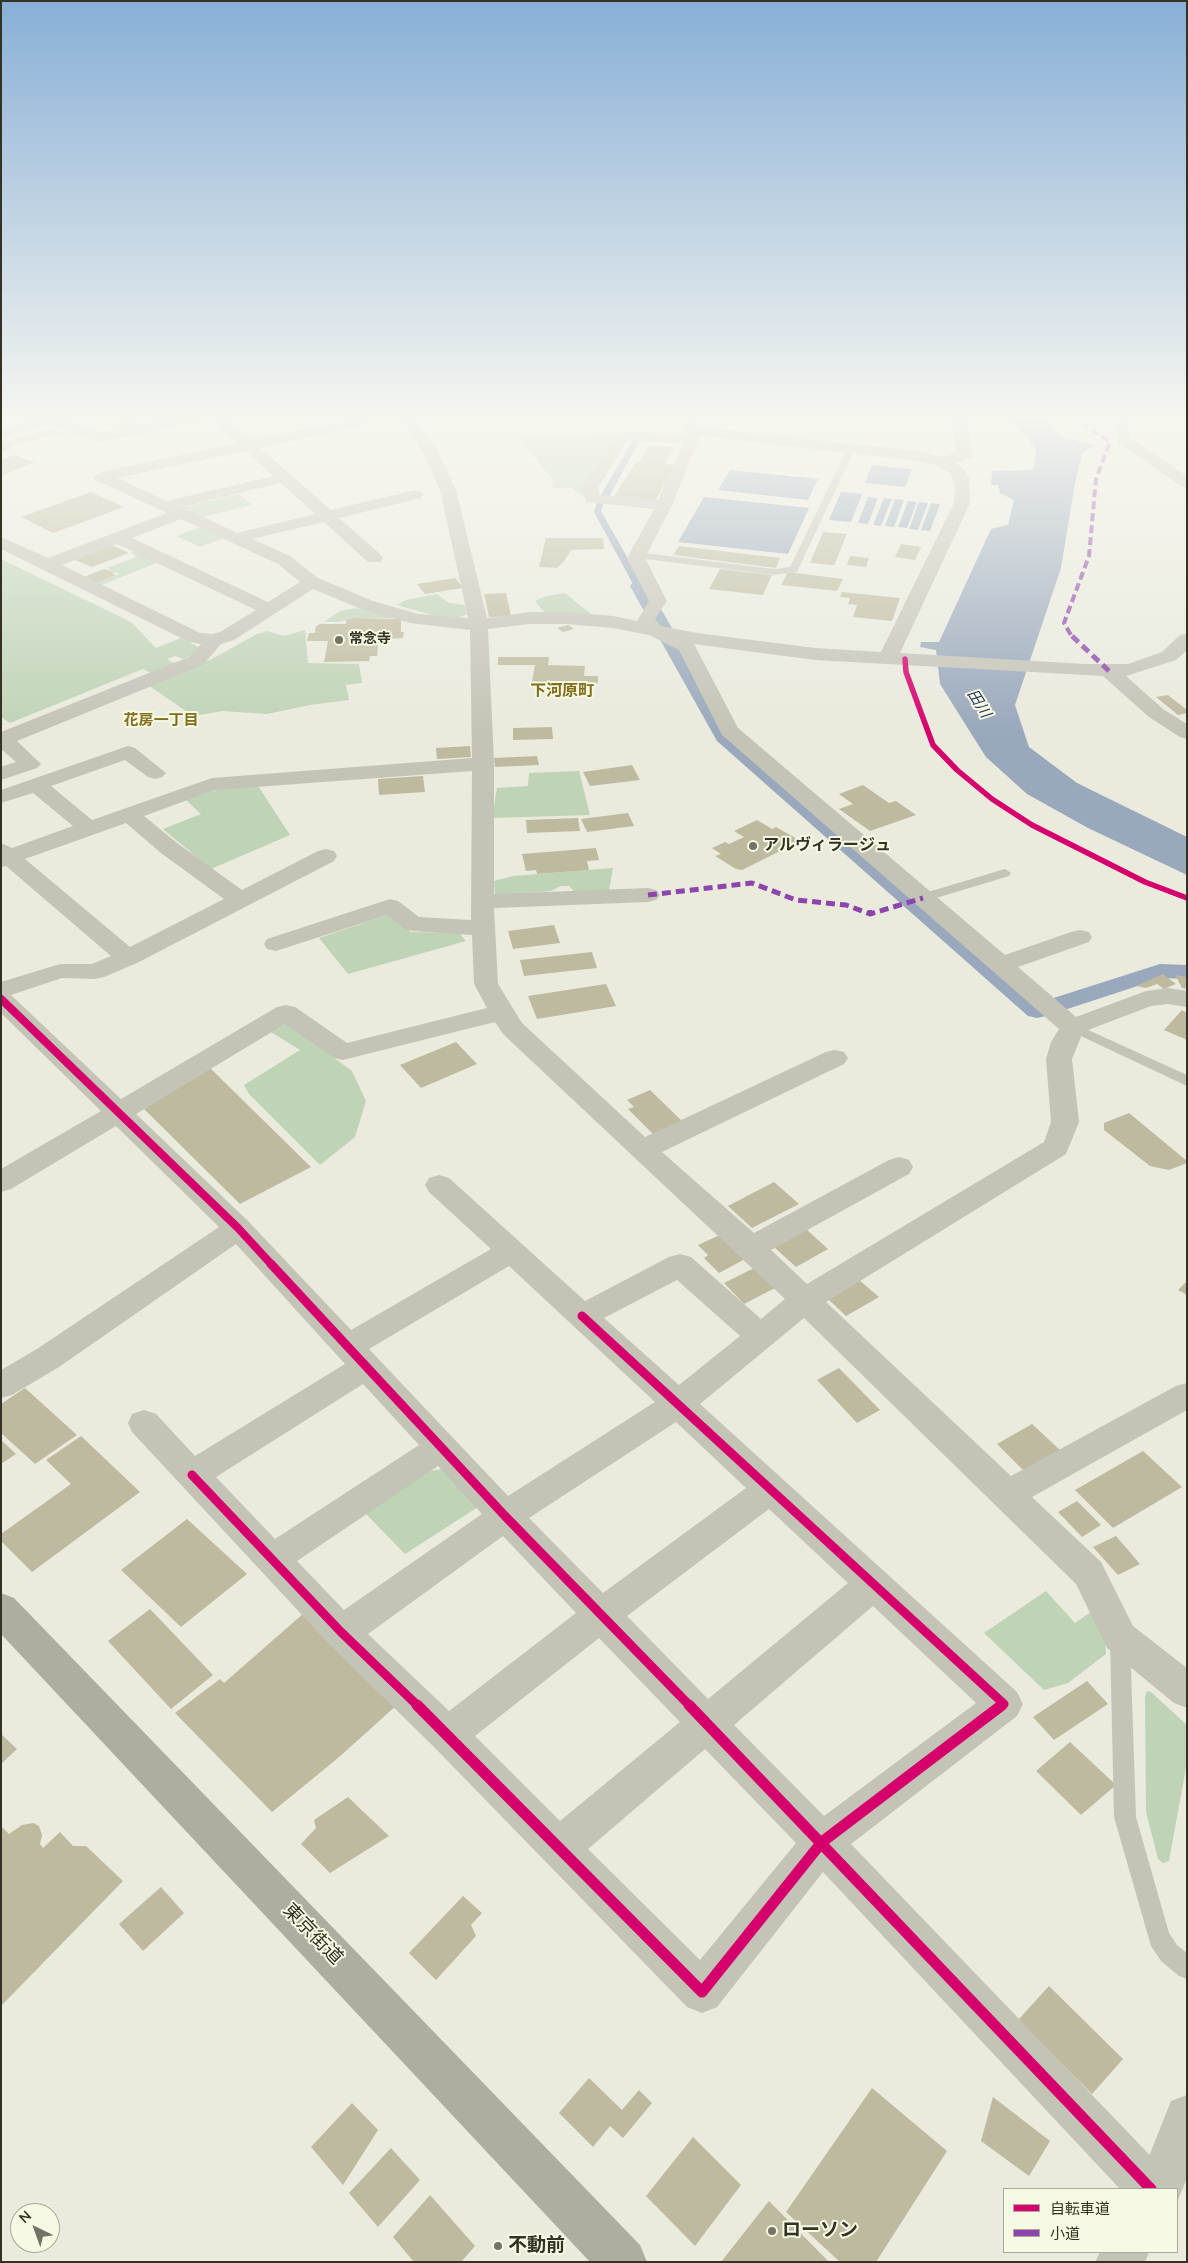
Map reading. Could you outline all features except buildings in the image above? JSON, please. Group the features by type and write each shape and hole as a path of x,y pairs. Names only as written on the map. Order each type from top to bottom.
{"highway":[{"name":"東京街道","path":"1,1609 623,2262"}],"street":[{"path":"47,565 160,522"},
{"path":"198,522 284,560 312,582 368,605 417,620 479,625 529,618 567,618 613,622 697,639 815,654 1109,671 1130,670 1169,656 1187,639"},
{"path":"236,538 303,522"},
{"path":"332,522 374,558"},
{"path":"454,522 479,625 483,764 483,915 486,984 512,1028 642,1150 751,1248 1089,1573 1120,1636 1187,1691"},
{"path":"655,522 636,558 658,601 646,620 654,630 686,647 729,731 1073,1027"},
{"path":"888,658 953,522"},
{"path":"117,538 269,609"},
{"path":"1,542 196,638 213,640 227,636 312,582"},
{"path":"1,774 30,764 3,739 196,661 209,648 213,640"},
{"path":"1109,671 1156,713 1187,733"},
{"path":"1,797 128,752 155,773"},
{"path":"4,856 212,784 483,764"},
{"path":"36,785 89,828"},
{"path":"129,814 169,848 240,900"},
{"path":"4,856 128,958"},
{"path":"1,990 60,971 95,972 128,958 326,856"},
{"path":"276,944 390,906 413,924 648,895"},
{"path":"1001,965 1080,937"},
{"path":"341,1632 505,1516 678,1404 806,1300 1056,1147 1065,1122 1059,1059 1064,1042 1073,1027 1146,998 1168,996 1187,999"},
{"path":"1,998 238,1228 505,1516 705,1724 822,1842 1150,2188"},
{"path":"1,1182 286,1013 343,1052 502,1012"},
{"path":"642,1150 834,1058"},
{"path":"751,1248 899,1168"},
{"path":"144,1423 341,1632 560,1847 702,1992 822,1842 1004,1704 439,1185"},
{"path":"1,1386 48,1358 238,1228"},
{"path":"192,1475 357,1357 511,1251"},
{"path":"582,1316 680,1265 761,1336"},
{"path":"1008,1494 1187,1395"},
{"path":"272,1559 441,1447"},
{"path":"448,1736 601,1615 770,1489"},
{"path":"560,1847 873,1584"},
{"path":"1159,2188 1180,2140 1187,2117"}],"lane":[{"path":"637,555 774,572 794,570 817,522"},
{"path":"923,898 1005,873"},
{"path":"1073,1027 1187,1081"},
{"path":"1120,1636 1125,1817 1159,1938 1169,1953 1187,1968"}],"green space":[{"path":"202,526 226,537 200,547 176,536"},
{"path":"135,551 159,562 99,586 95,583 119,574 107,568 136,557 130,553"},
{"path":"1,559 131,622 156,648 181,638 204,650 183,659 175,656 167,659 175,664 151,673 143,669 10,723 1,717"},
{"path":"565,593 591,614 544,612 535,601 546,596"},
{"path":"437,594 449,603 464,605 468,614 457,618 435,616 397,605 406,600"},
{"path":"356,608 394,618 353,618 339,622 324,622 340,611"},
{"path":"305,630 308,663 359,664 362,683 346,685 349,700 310,705 267,714 223,711 193,716 148,685 212,659 255,635 267,631 284,636"},
{"path":"579,771 590,815 492,818 497,788 528,786 529,773"},
{"path":"258,786 290,835 211,869 163,829 201,814 186,800 222,788"},
{"path":"613,868 609,891 574,891 569,886 561,886 551,891 495,896 494,881 513,876"},
{"path":"390,914 411,932 459,933 466,941 348,974 319,938"},
{"path":"286,1023 352,1071 366,1101 355,1137 320,1165 249,1094 244,1085 300,1050 271,1032"},
{"path":"443,1469 478,1507 405,1554 365,1513 430,1471"},
{"path":"1046,1591 1075,1623 1092,1611 1105,1636 1106,1654 1068,1683 1044,1690 984,1633"},
{"path":"1147,1691 1151,1692 1187,1725 1187,1762 1169,1861 1163,1863 1158,1859 1146,1812 1145,1697"}],"water":[{"path":"599,522 607,522 653,603 646,608"},
{"path":"690,522 803,522 788,554 678,542"},
{"path":"859,522 869,522 868,524"},
{"path":"874,522 883,522 881,526 873,525"},
{"path":"887,522 896,522 894,527 885,526"},
{"path":"900,522 909,522 907,528 898,527"},
{"path":"912,522 921,522 918,530 909,529"},
{"path":"924,522 933,522 930,531 921,530"},
{"name":"田川","path":"1009,522 1069,522 1061,568 1015,705 1029,747 1077,783 1187,837 1187,875 1088,828 1027,794 986,757 940,684 936,650 920,647 921,642 939,642 991,529 1008,525"}],"waterway":[{"path":"639,586 724,737 1037,1011 1160,971 1187,972"}],"marked path":[{"path":"1092,522 1089,556 1064,623 1073,638 1109,671"},
{"path":"648,895 752,883 796,900 846,905 870,914 923,898"}],"cycle path":[{"path":"905,659 906,672 933,745 957,770 992,799 1032,825 1145,882 1187,898"},
{"path":"1,999 238,1228 505,1516 822,1842 1150,2188"},
{"path":"192,1475 341,1632 448,1735 702,1992 822,1842 1004,1704 582,1316"}],"place":[{"name":"常念寺","path":"339,640"},
{"name":"アルヴィラージュ","path":"753,846"},
{"name":"ローソン","path":"772,2231"},
{"name":"不動前","path":"498,2246"}],"district":[{"name":"下河原町","path":"562,692"},
{"name":"花房一丁目","path":"161,721"}]}
